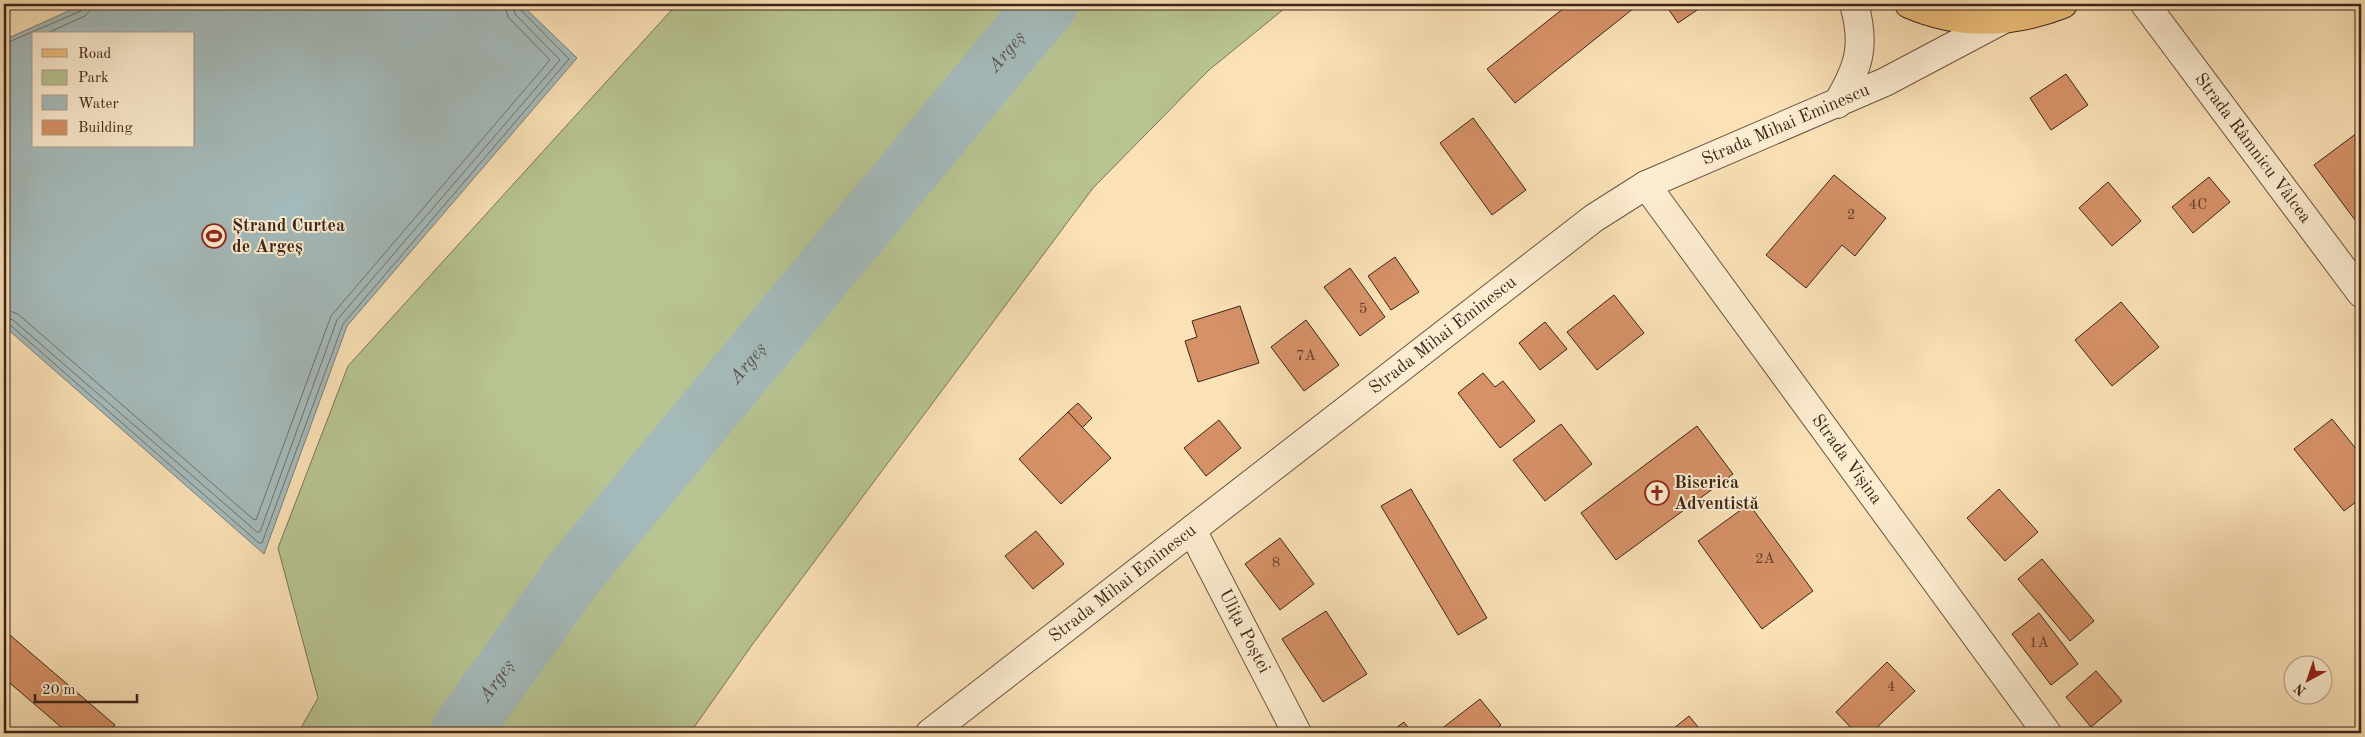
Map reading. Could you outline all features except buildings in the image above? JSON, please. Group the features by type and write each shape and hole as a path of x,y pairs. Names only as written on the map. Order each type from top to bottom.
{"main road":[{"path":"1909,4 1927,12 1960,18 2004,19 2036,14 2064,4"}],"street":[{"path":"1837,104 1854,76 1858,58 1860,26 1854,4"},
{"name":"Strada Râmnicu Vâlcea","path":"2145,4 2361,292"},
{"name":"Strada Mihai Eminescu","path":"930,733 1594,218 1646,185 1886,82 2004,19"},
{"name":"Strada Vișina","path":"1646,185 2047,733"},
{"name":"Ulița Poștei","path":"1192,530 1297,733"}],"green space":[{"path":"677,4 1290,4 1209,70 1093,188 752,645 690,733 298,733 318,698 278,548 348,366"}],"water":[{"name":"Ștrand Curtea de Argeș","path":"84,4 521,4 577,58 347,326 264,554 4,326 4,40"}],"waterway":[{"name":"Argeș","path":"460,733 575,572 1047,4"}],"place":[{"name":"Ștrand Curtea de Argeș","path":"214,236"},
{"name":"Biserica Adventistă","path":"1657,493"}]}
